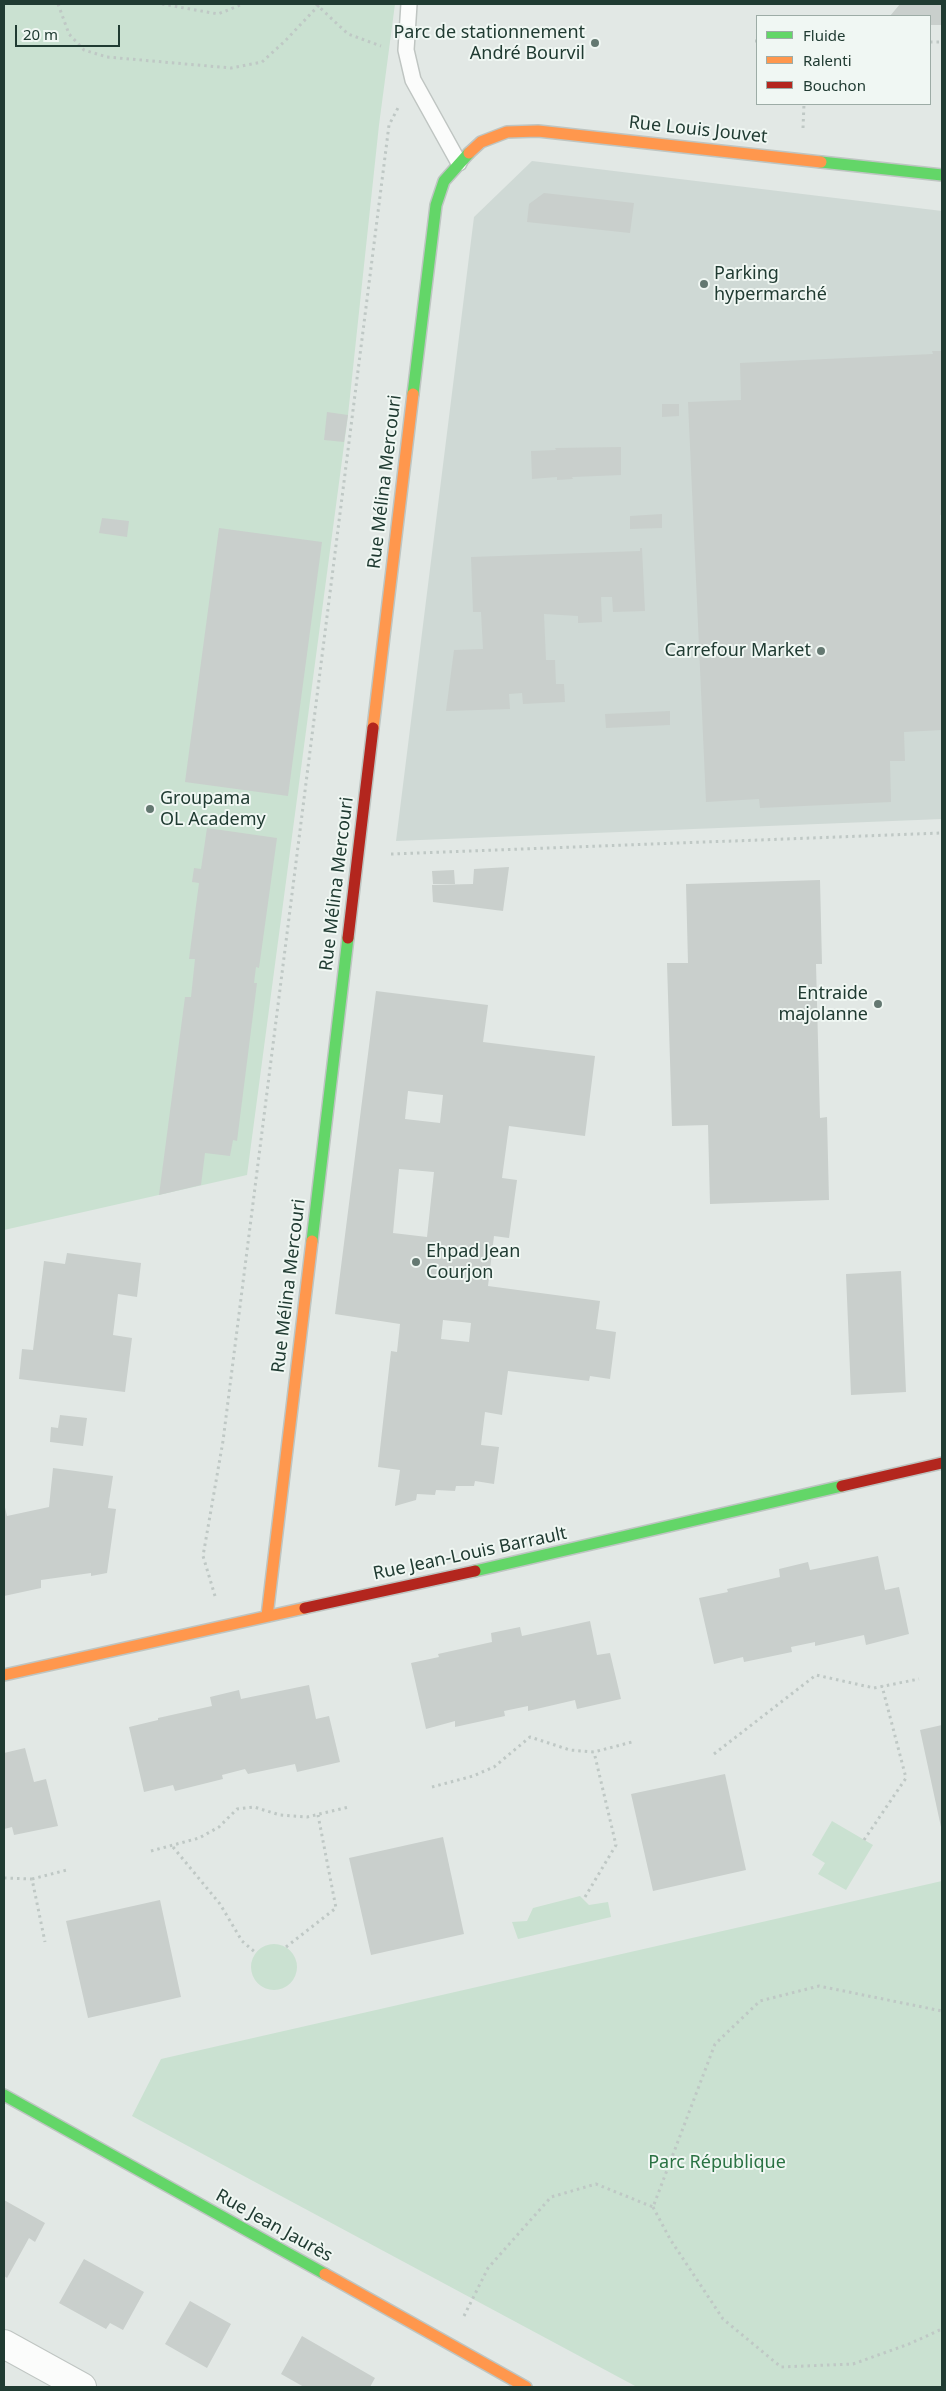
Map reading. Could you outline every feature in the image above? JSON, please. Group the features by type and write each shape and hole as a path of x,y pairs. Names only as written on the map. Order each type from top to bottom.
{"street":[{"name":"Rue Louis Jouvet","path":"459,162 481,142 507,132 538,131 942,175"},
{"name":"Rue Mélina Mercouri","path":"268,1616 436,205 444,181 459,162"},
{"name":"Rue Jean-Louis Barrault","path":"4,1675 470,1572 942,1463"},
{"name":"Rue Jean Jaurès","path":"4,2095 449,2346 526,2387"},
{"path":"4,2344 82,2387"}],"lane":[{"path":"409,4 406,50 413,80 459,162"}],"path":[{"path":"58,4 68,34 84,50 107,57 231,68 262,62 285,41 318,4 348,34 375,45 406,50"},
{"path":"162,4 218,14 243,4"},
{"path":"227,1625 216,1598 203,1556 223,1441 389,125 413,80"},
{"path":"358,849 390,854 942,833"},
{"path":"714,1754 816,1675 874,1688 919,1679"},
{"path":"864,1840 906,1778 882,1686"},
{"path":"432,1788 473,1776 494,1767 530,1737 570,1750 594,1752 632,1742"},
{"path":"585,1897 616,1845 594,1752"},
{"path":"151,1851 173,1847 199,1838 219,1828 237,1809 254,1807 280,1815 318,1815 349,1807"},
{"path":"286,1947 336,1908 318,1815"},
{"path":"173,1847 220,1904 242,1941 256,1953"},
{"path":"4,1878 32,1879 67,1870"},
{"path":"32,1879 45,1942"},
{"path":"653,2207 715,2044 760,2001 819,1986 942,2011"},
{"path":"449,2346 488,2268 551,2197 596,2184 653,2207 670,2239 723,2319 781,2367 853,2364 909,2344 942,2329"}],"shaded area":[{"path":"532,161 942,211 942,819 396,841 474,217"}],"green space":[{"name":"Groupama OL Academy","path":"4,4 395,4 379,125 348,415 247,1175 4,1230"},
{"path":"832,1821 873,1845 846,1890 818,1874 825,1863 812,1855"},
{"name":"Parc République","path":"942,1881 942,2387 637,2387 132,2116 161,2059"},
{"path":"580,1896 589,1905 608,1902 611,1917 518,1939 512,1922 527,1921 533,1908"},
{"path":"274,1944 287,1948 293,1954 297,1967 293,1980 287,1986 274,1990 261,1986 255,1980 251,1967 255,1954 261,1948"}],"building":[{"path":"900,4 942,4 942,25 931,25 931,15 891,15"},
{"path":"544,193 634,203 630,233 527,222 529,204"},
{"name":"Carrefour Market","path":"932,351 942,351 942,515 940,515 942,730 904,732 905,761 890,761 891,802 760,808 759,799 706,802 688,402 741,400 740,363 933,354"},
{"path":"662,404 679,404 679,416 662,417"},
{"path":"327,412 348,415 344,442 324,440"},
{"path":"621,447 621,475 572,477 573,479 557,480 557,477 532,479 531,451 556,450 555,448"},
{"path":"662,514 662,528 630,529 630,516"},
{"path":"102,518 129,521 127,537 99,533"},
{"path":"219,528 322,542 288,796 185,782"},
{"path":"640,548 642,548 645,611 613,612 612,597 601,597 602,622 578,623 578,616 544,614 546,660 555,660 556,684 564,684 565,702 523,704 522,693 509,694 510,709 446,711 454,650 483,649 481,612 473,612 471,557 640,551"},
{"path":"670,711 670,725 606,728 605,714"},
{"path":"207,828 277,838 259,968 256,967 254,983 257,983 237,1141 233,1140 230,1156 205,1153 201,1185 159,1195 185,997 191,997 195,959 189,959 199,883 192,882 194,868 201,869"},
{"path":"509,867 503,911 433,902 432,885 473,884 474,869"},
{"path":"454,870 455,884 433,884 432,871"},
{"path":"820,880 822,964 816,964 820,1118 827,1117 829,1200 710,1204 708,1125 672,1126 667,963 688,963 686,884"},
{"name":"Ehpad Jean Courjon","path":"376,991 488,1005 483,1042 595,1056 585,1136 509,1126 502,1178 517,1180 509,1238 494,1236 488,1286 600,1301 596,1329 616,1332 610,1379 590,1376 589,1381 508,1371 502,1415 485,1412 481,1445 499,1447 494,1484 475,1481 474,1486 456,1486 455,1491 436,1490 435,1495 417,1494 416,1500 395,1506 400,1470 378,1467 391,1351 397,1352 400,1324 335,1314","holes":["408,1091 443,1095 440,1123 405,1119","399,1169 434,1172 427,1237 393,1233","443,1320 471,1323 469,1342 441,1339"]},
{"path":"67,1253 141,1263 137,1297 118,1294 113,1335 132,1338 125,1392 19,1379 22,1349 33,1350 44,1261 65,1264"},
{"path":"901,1271 906,1392 851,1395 846,1274"},
{"path":"60,1415 87,1418 83,1446 50,1442 51,1427 58,1428"},
{"path":"53,1468 113,1476 108,1508 116,1509 107,1573 91,1576 91,1573 41,1580 41,1588 4,1596 4,1503 7,1516 49,1507"},
{"path":"878,1556 885,1590 899,1587 909,1634 866,1645 864,1635 815,1646 815,1642 791,1647 792,1652 744,1662 743,1657 714,1664 699,1598 728,1592 727,1589 780,1577 779,1569 808,1562 810,1570"},
{"path":"590,1621 597,1655 610,1653 621,1699 577,1709 575,1700 528,1711 528,1706 504,1711 505,1716 455,1727 455,1721 426,1729 411,1663 439,1657 438,1654 492,1642 491,1633 520,1627 522,1636"},
{"path":"309,1685 316,1719 329,1716 340,1762 297,1772 295,1764 248,1774 245,1769 222,1775 223,1779 175,1791 173,1785 144,1792 129,1727 158,1720 158,1718 212,1706 210,1697 239,1690 241,1699"},
{"path":"942,1725 942,1827 941,1827 920,1730"},
{"path":"25,1748 34,1782 46,1779 58,1826 14,1835 12,1827 4,1829 4,1753"},
{"path":"725,1774 746,1870 653,1891 631,1794"},
{"path":"443,1837 464,1934 371,1955 349,1858"},
{"path":"160,1900 181,1997 88,2018 66,1921"},
{"path":"4,2200 45,2223 35,2242 29,2238 7,2278 4,2276"},
{"path":"84,2259 144,2292 123,2330 110,2323 106,2329 59,2303"},
{"path":"190,2301 231,2324 207,2368 165,2344"},
{"path":"302,2336 375,2378 370,2387 304,2387 281,2374"}],"traffic: fast":[{"path":"413,394 436,205 444,181 469,153"},
{"path":"821,162 942,175"},
{"path":"312,1241 348,938"},
{"path":"475,1571 842,1486"},
{"path":"4,2095 325,2274"}],"traffic: slow":[{"path":"469,153 481,142 507,132 538,131 821,162"},
{"path":"373,728 413,394"},
{"path":"267,1616 312,1241"},
{"path":"4,1675 305,1608"},
{"path":"325,2274 526,2387"}],"traffic: jam":[{"path":"348,938 373,728"},
{"path":"842,1486 942,1463"},
{"path":"305,1608 475,1571"}],"place":[{"name":"Parc de stationnement André Bourvil","path":"595,43"},
{"name":"Parking hypermarché","path":"704,284"},
{"name":"Carrefour Market","path":"821,651"},
{"name":"Groupama OL Academy","path":"150,809"},
{"name":"Entraide majolanne","path":"878,1004"},
{"name":"Ehpad Jean Courjon","path":"416,1262"}]}
